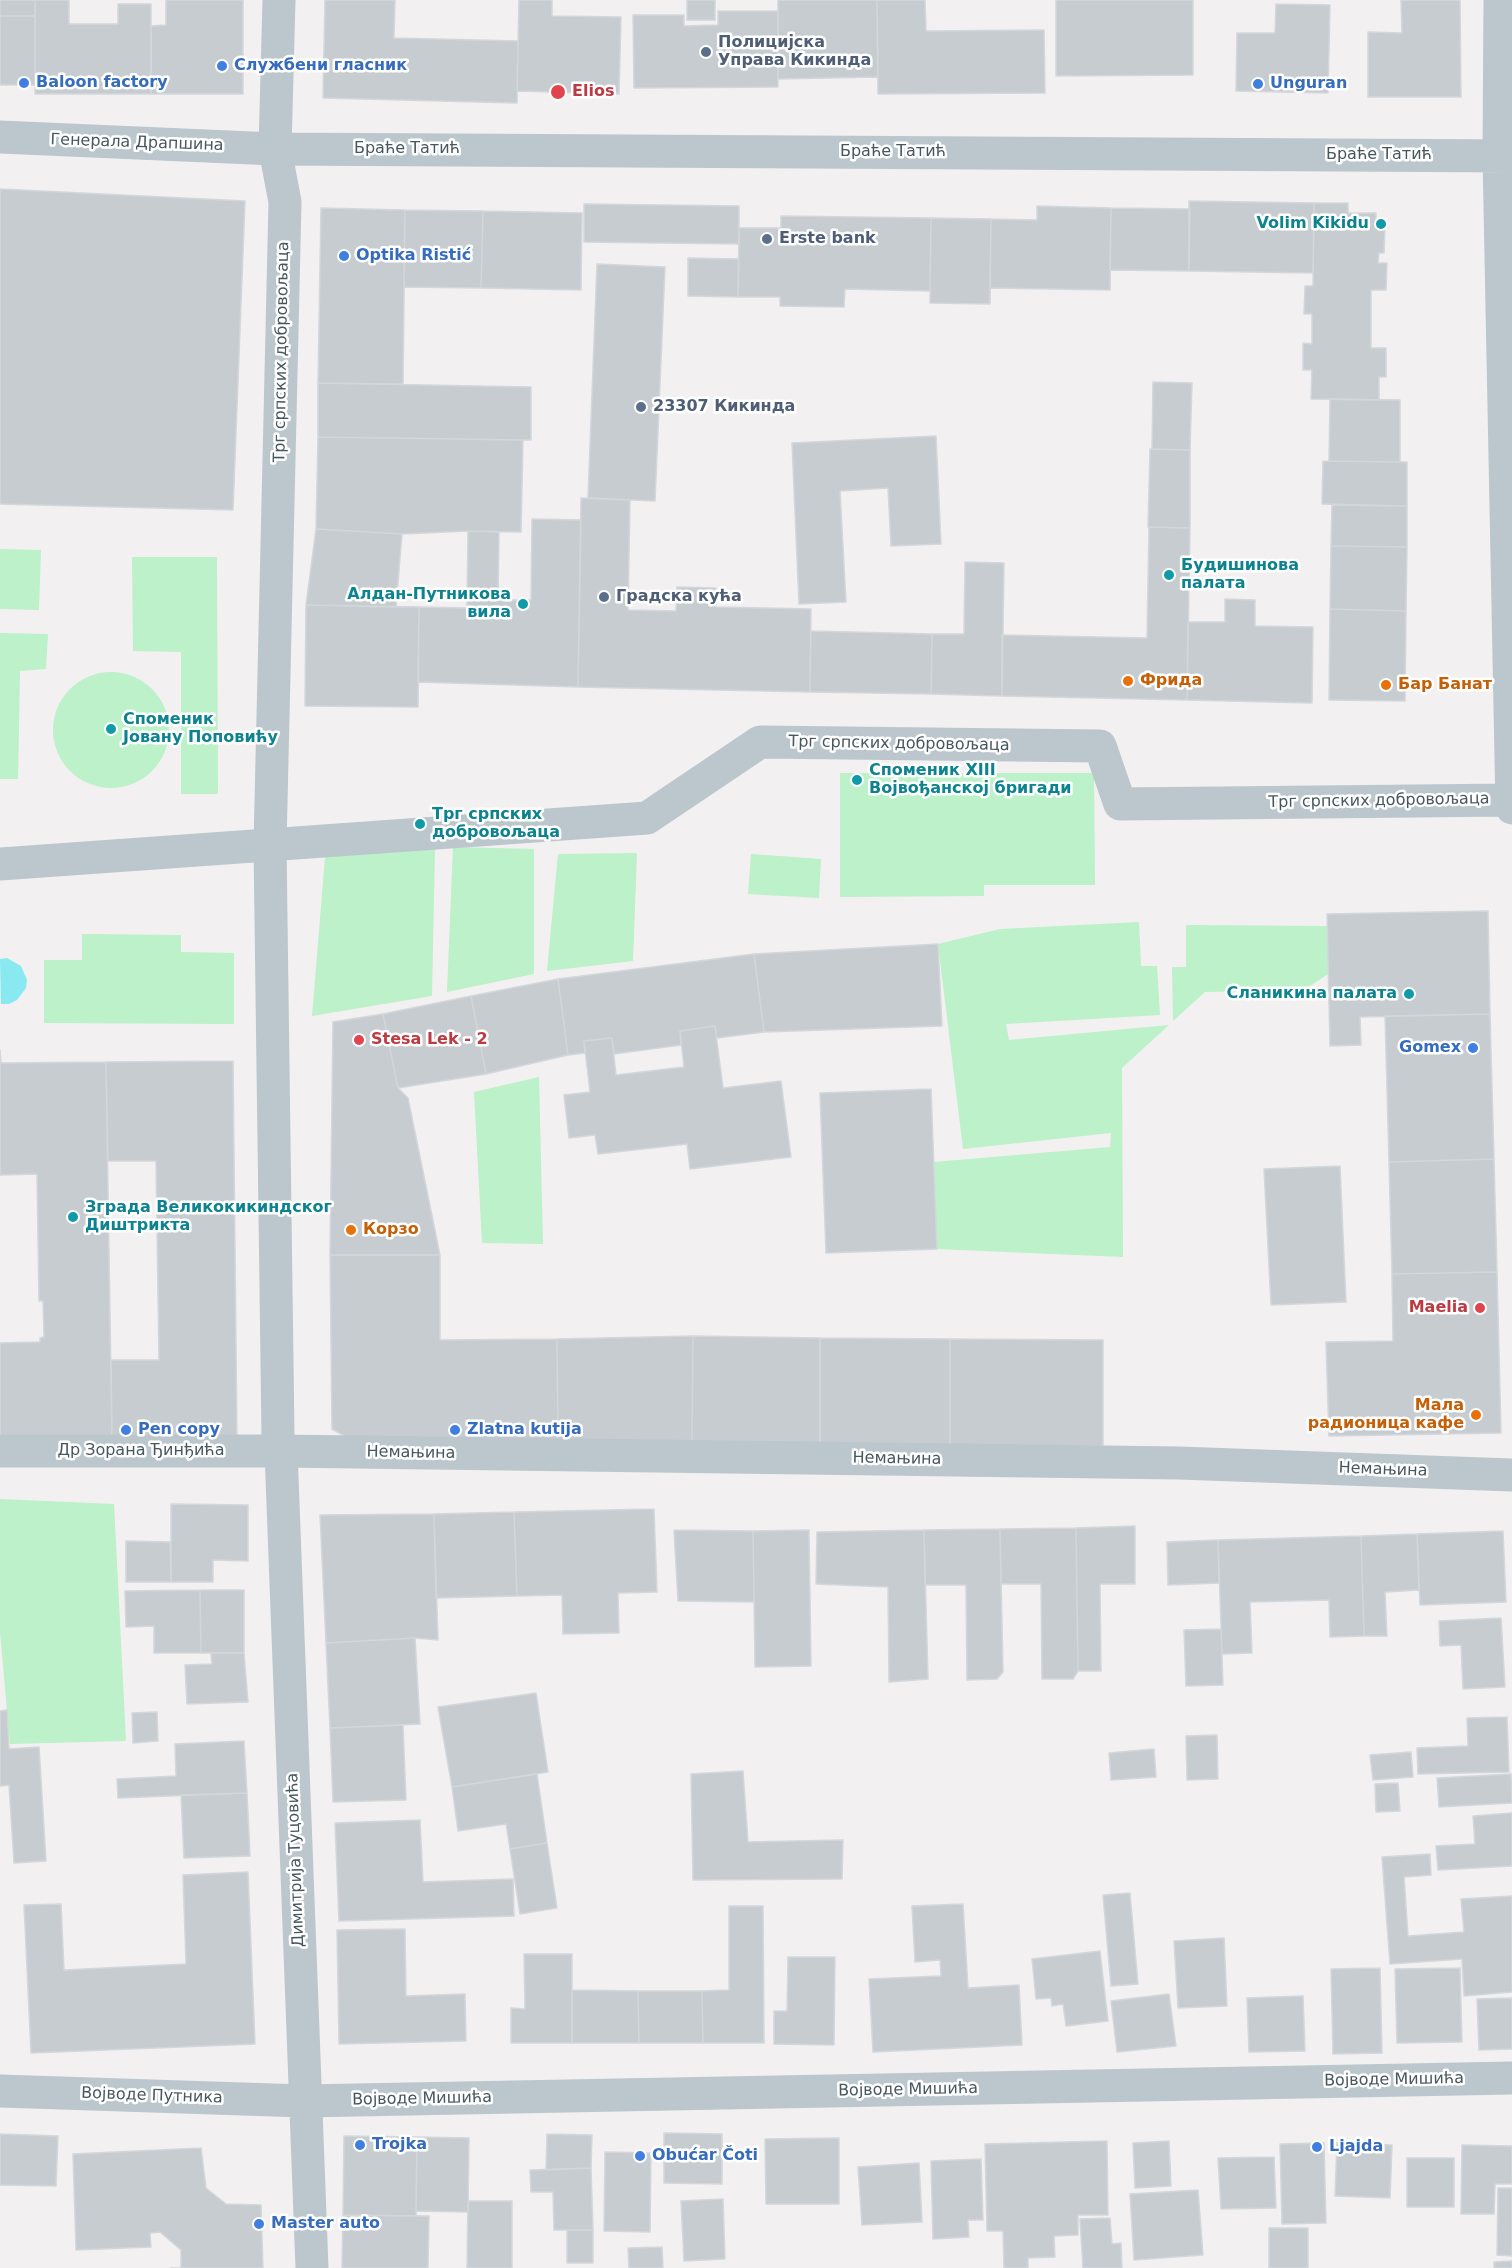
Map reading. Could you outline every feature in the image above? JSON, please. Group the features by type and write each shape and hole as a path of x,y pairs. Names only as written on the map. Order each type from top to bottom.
{"street":[{"name":"Трг српских добровољаца","path":"279,0 275,149 285,202 270,845 278,1436 281,1451"},
{"path":"1500,0 1505,156 1512,807"},
{"name":"Генерала Драпшина","path":"0,138 275,149"},
{"name":"Браће Татић","path":"275,149 1505,156"},
{"name":"Трг српских добровољаца","path":"0,864 647,818 760,742 1100,746 1120,804 1512,800"},
{"name":"Др Зорана Ђинђића","path":"0,1451 281,1451"},
{"name":"Немањина","path":"281,1451 1179,1463 1512,1475"},
{"name":"Димитрија Туцовића","path":"281,1451 312,2268"},
{"name":"Војводе Мишића","path":"304,2101 1512,2078"},
{"name":"Војводе Путника","path":"0,2091 304,2101"}],"green space":[{"path":"0,549 41,550 39,610 0,609"},
{"path":"132,557 217,557 218,794 181,794 181,652 133,651"},
{"path":"0,633 48,634 46,669 20,671 18,779 0,779"},
{"path":"111,672 133,677 152,689 164,708 169,730 164,752 152,771 133,783 111,788 89,783 70,771 58,752 53,730 58,708 70,689 89,677"},
{"path":"840,773 1094,773 1095,885 984,885 984,896 840,897"},
{"path":"326,845 435,847 432,996 312,1016"},
{"path":"453,847 534,849 534,974 447,992"},
{"path":"637,853 633,961 547,971 558,854"},
{"path":"751,854 821,859 819,898 748,894"},
{"path":"1139,922 1141,966 1157,966 1160,1015 1006,1024 1009,1040 1169,1025 1122,1068 1123,1257 937,1249 934,1162 1110,1147 1111,1133 963,1149 938,944 1000,929"},
{"path":"1186,925 1327,926 1328,974 1304,990 1205,992 1173,1021 1172,967 1186,967"},
{"path":"82,934 181,935 181,952 234,953 234,1024 44,1023 44,960 82,960"},
{"path":"539,1077 543,1244 482,1243 474,1092"},
{"path":"0,1499 114,1504 126,1741 10,1744 0,1632"}],"water":[{"path":"7,958 21,966 27,980 26,988 17,1000 9,1004 1,1004 0,959"}],"building":[{"path":"0,0 35,0 35,16 0,16"},
{"path":"35,0 69,0 69,24 118,24 118,4 151,4 151,94 35,94"},
{"path":"166,0 243,0 243,94 151,94 151,26 166,25"},
{"path":"325,0 395,0 394,38 518,41 517,103 323,98"},
{"path":"519,0 552,0 552,16 621,17 619,94 517,91"},
{"path":"687,0 715,0 715,20 687,20"},
{"path":"778,0 877,0 878,77 778,79"},
{"path":"877,0 925,0 926,31 1044,30 1045,93 878,94"},
{"path":"1056,0 1193,0 1193,75 1056,76"},
{"path":"1401,0 1460,0 1461,97 1368,97 1368,32 1402,33"},
{"path":"1276,4 1330,5 1328,93 1236,91 1237,33 1275,33"},
{"name":"Полицијска Управа Кикинда","path":"718,11 778,11 778,87 634,88 633,15 684,15 684,26 718,25"},
{"path":"0,16 35,16 35,85 0,85"},
{"path":"0,189 245,201 233,510 0,504"},
{"path":"1189,201 1314,203 1313,273 1189,271"},
{"path":"1314,203 1348,203 1348,213 1376,213 1376,226 1385,226 1384,253 1379,253 1378,263 1387,263 1386,290 1371,290 1371,348 1386,348 1386,377 1379,377 1379,400 1311,399 1312,370 1303,370 1303,343 1312,344 1312,314 1304,314 1305,286 1313,286"},
{"path":"584,204 739,206 739,244 584,242"},
{"path":"1037,206 1111,208 1110,290 990,288 991,219 1037,220"},
{"path":"321,208 405,210 403,384 318,383"},
{"path":"1111,208 1190,209 1189,271 1110,270"},
{"path":"405,210 483,211 481,288 404,287"},
{"path":"483,211 582,213 581,290 481,288"},
{"path":"781,216 931,218 930,291 845,289 844,307 780,306 780,297 738,297 739,228 781,228"},
{"path":"931,218 991,219 990,304 930,303"},
{"path":"688,258 739,259 738,297 688,296"},
{"path":"597,264 665,267 655,501 588,498"},
{"path":"1153,382 1192,383 1190,450 1152,449"},
{"path":"318,383 531,387 531,440 318,437"},
{"path":"1330,399 1400,400 1400,462 1329,461"},
{"path":"936,436 941,544 891,546 888,488 840,491 846,602 799,604 792,443"},
{"path":"318,437 523,440 521,532 468,531 402,534 316,529"},
{"path":"1150,449 1190,450 1190,528 1148,527"},
{"path":"1323,461 1407,462 1407,506 1322,504"},
{"name":"Градска кућа","path":"581,498 630,500 628,610 676,611 677,587 716,588 716,607 811,609 810,692 578,687"},
{"path":"1332,505 1407,506 1407,547 1331,546"},
{"name":"Алдан-Путникова вила","path":"532,519 581,520 578,687 418,682 419,607 467,608 468,531 499,532 498,600 531,600"},
{"name":"Будишинова палата","path":"1149,527 1190,528 1187,700 1002,696 1002,635 1147,638"},
{"path":"316,529 402,534 396,607 306,605"},
{"path":"1331,546 1407,547 1406,611 1330,609"},
{"path":"965,562 1004,563 1002,696 931,694 932,634 964,634"},
{"path":"1225,599 1255,600 1255,626 1313,627 1312,703 1187,700 1188,622 1225,622"},
{"path":"306,605 419,607 418,707 305,706"},
{"path":"1330,609 1406,611 1405,701 1329,700"},
{"path":"811,631 932,634 931,694 810,692"},
{"name":"Сланикина палата","path":"1488,911 1490,1014 1360,1017 1361,1045 1330,1046 1327,914"},
{"path":"938,944 942,1026 764,1032 754,954"},
{"path":"754,954 764,1032 717,1038 715,1026 680,1031 681,1045 614,1054 612,1038 584,1041 585,1053 568,1055 558,979"},
{"path":"558,979 568,1055 486,1074 471,996"},
{"path":"471,996 486,1074 398,1088 383,1014"},
{"path":"383,1014 398,1088 408,1098 440,1255 330,1255 333,1022"},
{"path":"1490,1014 1494,1159 1389,1162 1385,1016"},
{"path":"715,1026 723,1088 781,1081 791,1157 690,1169 687,1144 598,1154 595,1135 569,1138 564,1095 590,1092 584,1041 612,1038 616,1075 684,1067 680,1031"},
{"name":"Зграда Великокикиндског Диштрикта","path":"0,1050 1,1063 106,1062 112,1441 0,1442 0,1343 40,1342 40,1338 44,1337 43,1301 39,1301 37,1174 0,1175"},
{"path":"233,1061 237,1440 112,1441 111,1360 159,1360 156,1161 108,1161 106,1062"},
{"path":"931,1089 937,1249 826,1253 820,1093"},
{"path":"1494,1159 1497,1272 1392,1274 1389,1162"},
{"path":"1340,1166 1346,1302 1271,1305 1264,1169"},
{"path":"330,1255 440,1255 440,1340 557,1339 558,1440 353,1441 332,1429"},
{"path":"1497,1272 1501,1433 1329,1436 1326,1342 1393,1341 1392,1274"},
{"path":"693,1336 820,1338 820,1445 692,1444"},
{"path":"693,1336 692,1444 558,1440 557,1339"},
{"path":"820,1338 950,1339 950,1446 820,1445"},
{"path":"950,1339 1103,1340 1103,1446 950,1446"},
{"path":"171,1504 248,1505 248,1561 213,1560 213,1582 171,1582"},
{"path":"654,1509 657,1592 618,1593 619,1633 563,1634 562,1595 517,1596 514,1512"},
{"path":"514,1512 517,1596 436,1598 434,1514"},
{"path":"434,1514 438,1640 415,1638 326,1643 320,1515"},
{"path":"1135,1526 1135,1584 1100,1584 1101,1671 1078,1671 1076,1528"},
{"path":"1076,1528 1078,1671 1073,1679 1042,1679 1041,1584 1001,1584 1000,1529"},
{"path":"1000,1529 1003,1672 997,1679 967,1680 966,1585 925,1585 924,1530"},
{"path":"674,1530 753,1531 754,1602 678,1601"},
{"path":"809,1530 811,1666 755,1667 753,1531"},
{"path":"924,1530 928,1679 889,1682 888,1587 816,1584 817,1532"},
{"path":"1503,1531 1506,1602 1420,1605 1417,1534"},
{"path":"1417,1534 1419,1590 1385,1592 1387,1636 1364,1636 1361,1536"},
{"path":"1361,1536 1364,1636 1330,1637 1329,1600 1250,1602 1252,1653 1222,1654 1218,1540"},
{"path":"1218,1540 1219,1583 1168,1585 1167,1542"},
{"path":"126,1541 170,1542 171,1582 126,1582"},
{"path":"200,1590 201,1653 154,1653 154,1626 126,1627 125,1591"},
{"path":"200,1590 244,1590 244,1653 201,1653"},
{"path":"1501,1618 1505,1687 1463,1689 1461,1645 1440,1646 1439,1621"},
{"path":"1221,1629 1223,1685 1186,1686 1184,1630"},
{"path":"415,1638 420,1724 330,1728 326,1643"},
{"path":"211,1653 244,1653 248,1702 187,1704 185,1665 212,1664"},
{"path":"536,1693 548,1772 452,1787 438,1707"},
{"path":"7,1710 9,1749 39,1747 46,1861 14,1863 9,1785 0,1786 0,1711"},
{"path":"157,1712 158,1741 133,1743 132,1713"},
{"path":"1507,1717 1509,1772 1418,1774 1417,1748 1468,1746 1467,1718"},
{"path":"403,1725 406,1800 333,1802 330,1728"},
{"path":"1217,1735 1218,1779 1187,1780 1186,1736"},
{"path":"244,1741 247,1793 118,1798 117,1779 176,1776 175,1744"},
{"path":"1154,1749 1156,1777 1111,1780 1109,1753"},
{"path":"1411,1752 1413,1777 1373,1780 1370,1755"},
{"path":"743,1771 748,1842 843,1840 842,1879 693,1880 691,1774"},
{"path":"537,1774 547,1843 510,1849 506,1824 458,1831 452,1787"},
{"path":"1511,1774 1512,1803 1439,1807 1437,1778"},
{"path":"1398,1783 1400,1811 1376,1812 1375,1784"},
{"path":"247,1793 250,1856 184,1858 181,1795"},
{"path":"1512,1813 1512,1866 1438,1870 1436,1846 1475,1844 1473,1816"},
{"path":"420,1820 423,1882 513,1879 514,1916 339,1921 335,1823"},
{"path":"547,1843 557,1908 520,1914 510,1849"},
{"path":"1430,1854 1431,1875 1404,1877 1408,1936 1464,1932 1461,1899 1512,1896 1512,1992 1464,1996 1462,1959 1390,1964 1382,1857"},
{"path":"248,1872 255,2044 31,2053 24,1905 61,1904 64,1970 186,1964 183,1875"},
{"path":"1130,1893 1138,1984 1111,1986 1103,1895"},
{"path":"963,1904 968,1988 1019,1985 1022,2045 873,2052 869,1979 941,1976 940,1960 915,1962 912,1906"},
{"path":"729,1906 763,1906 764,2043 703,2043 702,1991 729,1990"},
{"path":"405,1929 406,1996 465,1994 466,2041 339,2044 337,1930"},
{"path":"1224,1938 1227,2006 1178,2008 1174,1941"},
{"path":"1100,1951 1108,2021 1066,2026 1063,2004 1052,2006 1051,1998 1036,1999 1032,1959"},
{"path":"524,1954 572,1954 572,2043 511,2043 511,2008 525,2009"},
{"path":"788,1957 835,1957 834,2045 774,2044 774,2011 787,2011"},
{"path":"1380,1968 1382,2053 1333,2054 1331,1969"},
{"path":"1460,1968 1462,2042 1397,2043 1395,1969"},
{"path":"572,1990 638,1991 639,2043 572,2043"},
{"path":"638,1991 702,1991 703,2043 639,2043"},
{"path":"1169,1994 1176,2046 1117,2052 1111,2001"},
{"path":"1303,1996 1305,2051 1249,2052 1247,1998"},
{"path":"1512,1998 1512,2049 1479,2050 1477,1999"},
{"path":"664,2133 722,2134 722,2184 664,2183"},
{"path":"0,2134 58,2136 56,2186 0,2185"},
{"path":"547,2134 592,2135 591,2168 546,2170"},
{"path":"344,2136 417,2137 416,2216 343,2215"},
{"path":"417,2137 469,2138 468,2212 416,2211"},
{"path":"839,2138 839,2204 766,2204 765,2139"},
{"path":"1107,2141 1108,2215 1078,2215 1078,2235 1054,2236 1055,2257 1028,2258 1028,2268 1004,2268 1003,2231 987,2231 985,2144"},
{"path":"1169,2141 1171,2186 1135,2188 1133,2143"},
{"path":"1324,2143 1326,2223 1282,2224 1280,2144"},
{"path":"1337,2143 1392,2145 1390,2198 1335,2196"},
{"path":"1462,2145 1512,2146 1512,2184 1495,2184 1494,2214 1461,2214"},
{"path":"201,2148 206,2188 226,2204 261,2205 263,2268 181,2268 181,2250 160,2232 150,2233 151,2247 76,2250 73,2154"},
{"path":"605,2152 651,2153 650,2232 604,2231"},
{"path":"1274,2157 1276,2208 1221,2209 1218,2158"},
{"path":"1407,2158 1454,2158 1454,2207 1407,2207"},
{"path":"981,2159 983,2220 968,2220 969,2237 933,2239 931,2161"},
{"path":"919,2163 922,2222 862,2225 858,2167"},
{"path":"591,2168 593,2230 554,2230 553,2192 531,2192 530,2170"},
{"path":"1498,2188 1512,2188 1512,2256 1497,2255"},
{"path":"1198,2190 1203,2255 1134,2260 1130,2194"},
{"path":"723,2199 725,2259 684,2261 681,2201"},
{"path":"468,2201 512,2201 512,2268 467,2268"},
{"path":"343,2215 429,2216 428,2268 342,2268"},
{"path":"1110,2218 1112,2244 1121,2243 1122,2268 1083,2268 1080,2219"},
{"path":"1269,2228 1308,2228 1308,2268 1269,2268"},
{"path":"567,2230 593,2230 593,2263 567,2263"},
{"path":"662,2247 663,2268 629,2268 628,2248"},
{"path":"1512,2261 1512,2268 1494,2268 1494,2262"}],"place":[{"name":"Полицијска Управа Кикинда","path":"706,52"},
{"name":"Службени гласник","path":"222,66"},
{"name":"Baloon factory","path":"24,83"},
{"name":"Unguran","path":"1258,84"},
{"name":"Elios","path":"558,92"},
{"name":"Volim Kikidu","path":"1381,224"},
{"name":"Erste bank","path":"767,239"},
{"name":"Optika Ristić","path":"344,256"},
{"name":"23307 Кикинда","path":"641,407"},
{"name":"Будишинова палата","path":"1169,575"},
{"name":"Градска кућа","path":"604,597"},
{"name":"Алдан-Путникова вила","path":"523,604"},
{"name":"Фрида","path":"1128,681"},
{"name":"Бар Банат","path":"1386,685"},
{"name":"Споменик Јовану Поповићу","path":"111,729"},
{"name":"Споменик XIII Војвођанској бригади","path":"857,780"},
{"name":"Трг српских добровољаца","path":"420,824"},
{"name":"Сланикина палата","path":"1409,994"},
{"name":"Stesa Lek - 2","path":"359,1040"},
{"name":"Gomex","path":"1473,1048"},
{"name":"Зграда Великокикиндског Диштрикта","path":"73,1217"},
{"name":"Корзо","path":"351,1230"},
{"name":"Maelia","path":"1480,1308"},
{"name":"Мала радионица кафе","path":"1476,1415"},
{"name":"Pen copy","path":"126,1430"},
{"name":"Zlatna kutija","path":"455,1430"},
{"name":"Trojka","path":"360,2145"},
{"name":"Ljajda","path":"1317,2147"},
{"name":"Obućar Čoti","path":"640,2156"},
{"name":"Master auto","path":"259,2224"}]}
